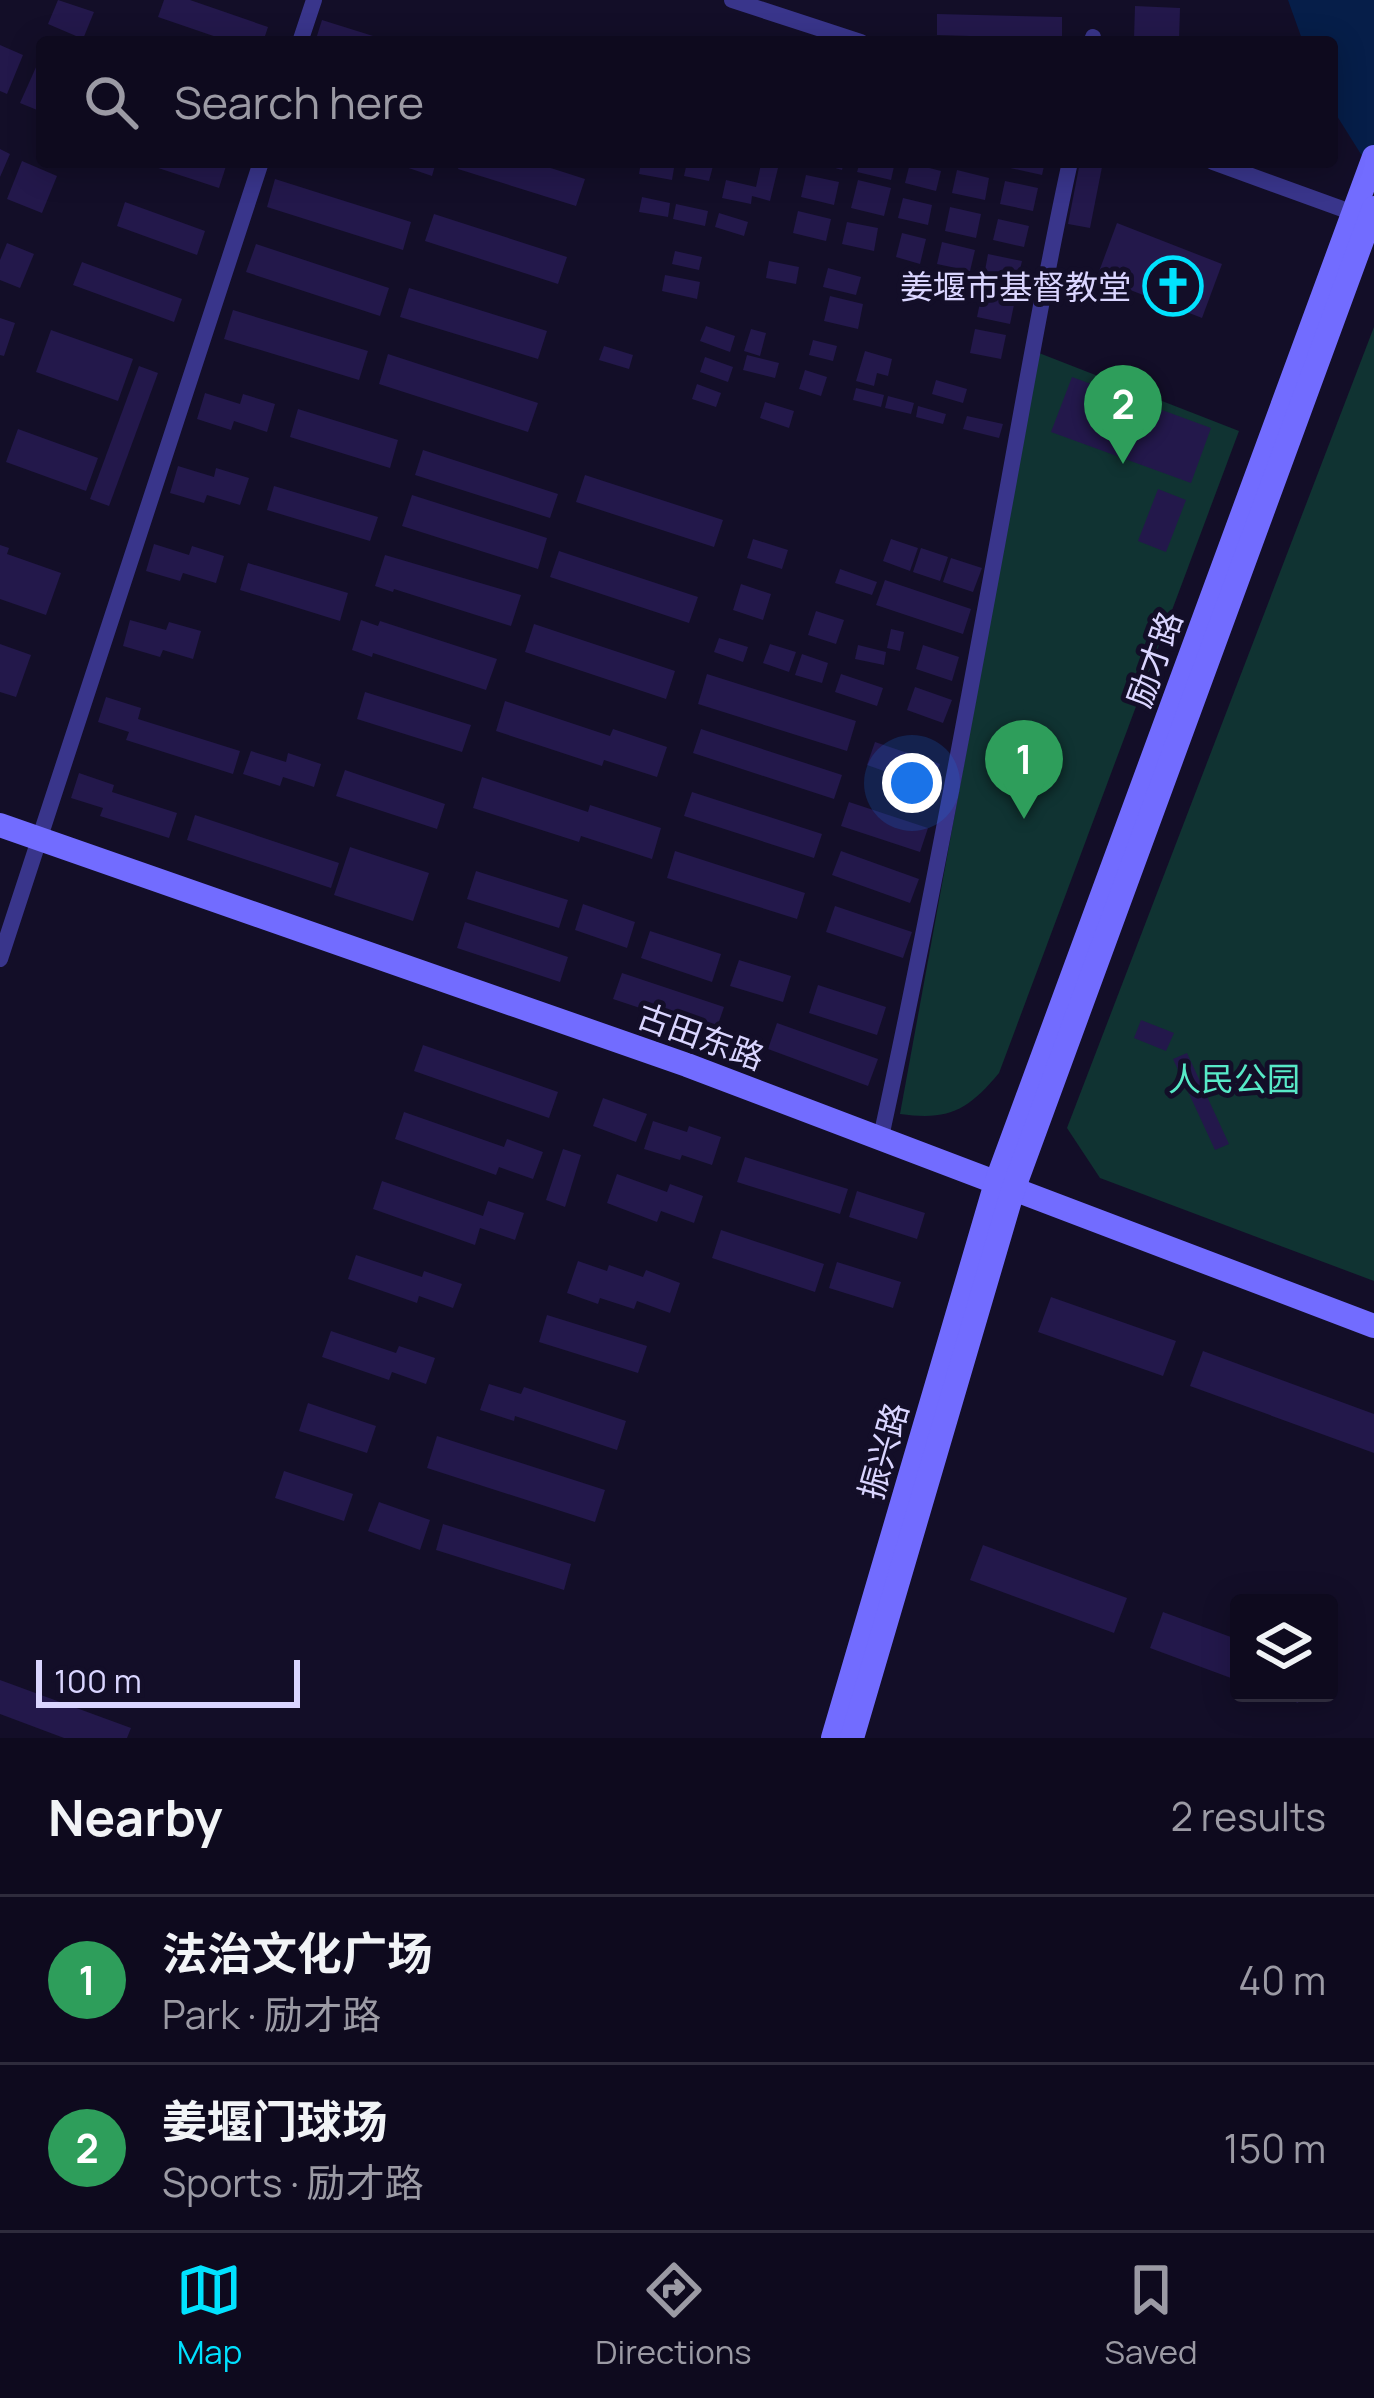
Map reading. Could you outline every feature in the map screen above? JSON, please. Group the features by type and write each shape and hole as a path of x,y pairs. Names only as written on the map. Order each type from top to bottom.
{"street":[{"path":"302,36 314,0"},
{"path":"732,0 842,36"},
{"name":"励才路","path":"1005,1186 1366,213 1365,182 1374,157"},
{"path":"0,959 259,168"},
{"path":"880,1137 985,611 1039,299 1069,168"},
{"path":"1231,168 1366,213"},
{"name":"古田东路","path":"0,825 687,1065 1374,1326"},
{"name":"振兴路","path":"833,1738 1005,1186"},
{"name":"振兴路","path":"852,1738 1005,1186"}],"green space":[{"name":"人民公园","path":"1374,327 1374,1281 1100,1178 1067,1128"},
{"path":"1039,353 1239,431 999,1073 956,1110 932,1116 900,1114"}],"water":[{"path":"1288,0 1374,0 1374,175 1338,118 1338,36 1301,36"}],"building":[{"path":"58,0 94,12 84,36 48,24"},
{"path":"164,0 190,0 268,27 265,36 213,36 158,17"},
{"path":"1135,6 1180,8 1179,36 1134,36"},
{"path":"937,14 1062,17 1062,36 937,35"},
{"path":"322,20 373,36 317,36"},
{"path":"0,45 23,55 7,94 0,91"},
{"path":"36,67 36,110 20,103"},
{"path":"0,149 10,154 0,177"},
{"path":"22,161 57,176 42,213 7,199"},
{"path":"158,168 225,168 219,188"},
{"path":"409,168 434,168 432,176"},
{"path":"551,168 585,179 576,206 458,169"},
{"path":"640,168 674,168 672,180 639,174"},
{"path":"686,168 712,168 709,181 684,176"},
{"path":"760,168 778,168 770,201 752,196 751,204 722,198 726,180 756,187"},
{"path":"858,168 894,168 891,180 857,172"},
{"path":"909,168 941,171 936,191 905,183"},
{"path":"1010,168 1044,168 1042,175"},
{"path":"1079,168 1102,168 1090,228 1068,224"},
{"path":"957,170 989,178 985,200 952,193"},
{"path":"806,175 839,182 834,205 801,197"},
{"path":"275,179 411,222 403,250 267,207"},
{"path":"858,180 891,188 884,216 851,208"},
{"path":"1005,181 1038,188 1033,211 1000,204"},
{"path":"642,197 670,203 668,217 639,212"},
{"path":"903,198 932,205 928,225 898,218"},
{"path":"125,202 205,231 197,255 117,226"},
{"path":"676,204 708,211 705,226 673,219"},
{"path":"950,207 981,214 976,238 945,231"},
{"path":"798,211 831,219 826,241 793,233"},
{"path":"719,213 748,222 744,236 715,227"},
{"path":"434,214 567,257 558,284 425,241"},
{"path":"998,219 1029,226 1024,247 993,240"},
{"path":"847,222 878,228 874,251 842,244"},
{"path":"1117,223 1222,264 1202,318 1097,277"},
{"path":"902,233 926,239 920,264 896,257"},
{"path":"942,242 975,250 970,271 937,264"},
{"path":"7,243 34,254 20,288 0,280 0,260"},
{"path":"256,244 389,288 380,316 246,272"},
{"path":"675,251 702,257 699,270 672,264"},
{"path":"988,254 1022,261 1017,282 984,276"},
{"path":"769,261 799,267 796,284 766,278"},
{"path":"82,262 182,299 174,322 73,285"},
{"path":"828,268 861,277 856,295 823,287"},
{"path":"665,275 700,282 697,299 662,291"},
{"path":"409,288 547,331 538,359 400,317"},
{"path":"982,293 1015,300 1010,324 977,317"},
{"path":"830,296 863,304 858,329 824,321"},
{"path":"233,310 368,351 359,380 224,339"},
{"path":"0,318 15,323 4,356 0,355"},
{"path":"706,326 735,336 730,352 700,341"},
{"path":"751,329 766,333 760,356 744,351"},
{"path":"975,329 1006,335 1001,359 970,353"},
{"path":"51,330 133,359 118,401 36,372"},
{"path":"813,340 837,346 833,361 809,355"},
{"path":"604,346 633,355 629,369 599,360"},
{"path":"865,351 892,359 888,376 877,373 874,386 856,381"},
{"path":"388,354 538,403 528,432 379,384"},
{"path":"747,355 779,363 775,378 743,370"},
{"path":"705,357 733,367 728,382 700,372"},
{"path":"139,366 158,373 109,506 90,499"},
{"path":"805,370 827,377 821,396 799,389"},
{"path":"1072,377 1211,428 1191,483 1051,432"},
{"path":"936,380 967,389 963,403 932,394"},
{"path":"697,384 721,393 716,407 692,399"},
{"path":"856,388 884,395 881,407 853,400"},
{"path":"205,393 240,404 243,394 275,404 267,432 234,421 231,430 197,419"},
{"path":"888,396 914,403 911,414 885,408"},
{"path":"765,402 794,411 789,428 760,418"},
{"path":"918,406 946,414 943,424 916,417"},
{"path":"298,409 398,440 390,468 290,437"},
{"path":"967,416 1003,424 999,438 963,429"},
{"path":"18,429 98,458 86,491 6,462"},
{"path":"423,450 558,494 550,518 415,475"},
{"path":"178,466 214,477 216,468 249,478 240,505 207,495 204,503 170,493"},
{"path":"585,475 723,520 714,547 576,502"},
{"path":"274,486 378,517 370,541 267,510"},
{"path":"1158,489 1186,500 1166,552 1138,541"},
{"path":"412,495 547,538 538,569 402,526"},
{"path":"753,539 788,550 782,569 747,558"},
{"path":"891,539 918,548 910,571 883,561"},
{"path":"154,544 189,555 192,546 224,556 216,583 183,573 180,581 146,571"},
{"path":"0,545 9,548 7,554 61,573 46,615 0,599"},
{"path":"921,548 948,557 940,581 913,572"},
{"path":"559,551 698,597 689,623 550,577"},
{"path":"385,555 521,595 511,626 375,586"},
{"path":"951,558 982,568 973,592 943,582"},
{"path":"248,563 348,593 340,621 240,590"},
{"path":"840,569 877,582 872,595 835,583"},
{"path":"885,580 971,609 963,634 876,605"},
{"path":"741,584 771,594 763,620 733,610"},
{"path":"816,611 844,620 836,644 808,635"},
{"path":"130,620 166,630 169,622 201,631 193,659 163,650 160,657 123,646"},
{"path":"361,620 378,626 380,621 497,659 486,690 352,650"},
{"path":"534,624 675,671 666,699 525,652"},
{"path":"891,629 904,632 900,651 887,648"},
{"path":"719,638 748,647 743,662 714,652"},
{"path":"0,644 31,655 16,697 0,692"},
{"path":"770,644 796,652 789,672 763,663"},
{"path":"858,645 886,652 884,665 855,659"},
{"path":"923,645 959,657 952,681 916,669"},
{"path":"802,654 828,663 822,683 795,675"},
{"path":"707,674 856,721 847,751 698,704"},
{"path":"841,674 883,688 877,706 835,692"},
{"path":"915,687 952,700 943,723 907,710"},
{"path":"365,692 471,725 462,752 357,719"},
{"path":"106,697 141,708 138,719 240,751 233,774 126,740 129,732 98,722"},
{"path":"505,701 610,736 613,729 667,747 657,777 604,760 602,766 496,731"},
{"path":"701,729 842,775 834,799 693,753"},
{"path":"875,742 940,764 932,788 867,765"},
{"path":"251,751 286,762 288,753 321,764 314,787 283,777 280,786 243,774"},
{"path":"345,770 445,804 437,829 336,796"},
{"path":"79,773 114,785 112,792 177,813 169,838 100,816 103,808 71,798"},
{"path":"482,777 588,812 590,805 661,828 652,859 581,836 579,842 473,808"},
{"path":"692,792 822,834 814,858 684,816"},
{"path":"849,802 928,828 920,852 841,826"},
{"path":"195,815 339,863 331,888 187,840"},
{"path":"350,847 429,873 413,921 334,895"},
{"path":"675,851 805,893 797,919 667,878"},
{"path":"841,851 919,879 910,903 832,875"},
{"path":"476,871 568,900 559,928 467,899"},
{"path":"583,904 635,922 627,948 575,930"},
{"path":"835,906 912,932 903,958 826,932"},
{"path":"465,922 568,957 560,982 457,948"},
{"path":"650,931 721,954 712,982 641,958"},
{"path":"739,960 791,976 783,1002 730,986"},
{"path":"622,973 724,1007 715,1033 613,999"},
{"path":"818,985 886,1007 877,1035 809,1013"},
{"path":"1141,1020 1174,1033 1166,1051 1134,1038"},
{"path":"777,1023 878,1059 868,1086 768,1049"},
{"path":"423,1045 558,1092 549,1118 414,1071"},
{"path":"1187,1053 1229,1144 1215,1150 1173,1059"},
{"path":"603,1098 647,1114 636,1142 593,1126"},
{"path":"404,1112 504,1147 507,1139 543,1152 533,1179 499,1167 496,1175 395,1139"},
{"path":"653,1121 721,1137 712,1165 644,1149"},
{"path":"563,1149 581,1155 565,1207 546,1200"},
{"path":"745,1157 848,1189 840,1214 737,1182"},
{"path":"617,1174 667,1192 670,1184 703,1196 694,1223 661,1211 657,1222 607,1203"},
{"path":"382,1181 483,1216 488,1201 524,1213 515,1240 480,1228 475,1245 373,1209"},
{"path":"857,1191 925,1213 917,1239 849,1217"},
{"path":"721,1230 824,1264 815,1292 712,1258"},
{"path":"356,1255 422,1277 424,1271 462,1284 453,1308 419,1296 417,1303 348,1279"},
{"path":"578,1261 643,1277 646,1270 680,1283 670,1313 637,1301 634,1309 567,1293"},
{"path":"837,1262 901,1282 893,1308 829,1288"},
{"path":"1051,1297 1176,1341 1163,1376 1038,1332"},
{"path":"547,1315 647,1346 638,1373 539,1342"},
{"path":"331,1331 396,1353 399,1346 435,1358 426,1384 392,1372 389,1380 322,1357"},
{"path":"1203,1351 1374,1414 1374,1453 1190,1386"},
{"path":"489,1384 521,1394 524,1387 626,1421 617,1450 515,1416 514,1421 480,1410"},
{"path":"308,1403 376,1426 367,1453 299,1431"},
{"path":"437,1436 605,1490 595,1522 427,1468"},
{"path":"284,1471 353,1494 344,1521 275,1498"},
{"path":"379,1502 430,1520 420,1550 368,1531"},
{"path":"443,1524 571,1564 564,1590 436,1550"},
{"path":"983,1545 1127,1598 1114,1633 970,1580"},
{"path":"1163,1612 1230,1637 1230,1678 1150,1648"},
{"path":"0,1680 131,1728 127,1738 64,1738 0,1714"}],"place":[{"name":"姜堰市基督教堂","path":"1173,286"},
{"name":"姜堰门球场","path":"1123,464"},
{"name":"法治文化广场","path":"1024,819"}]}
